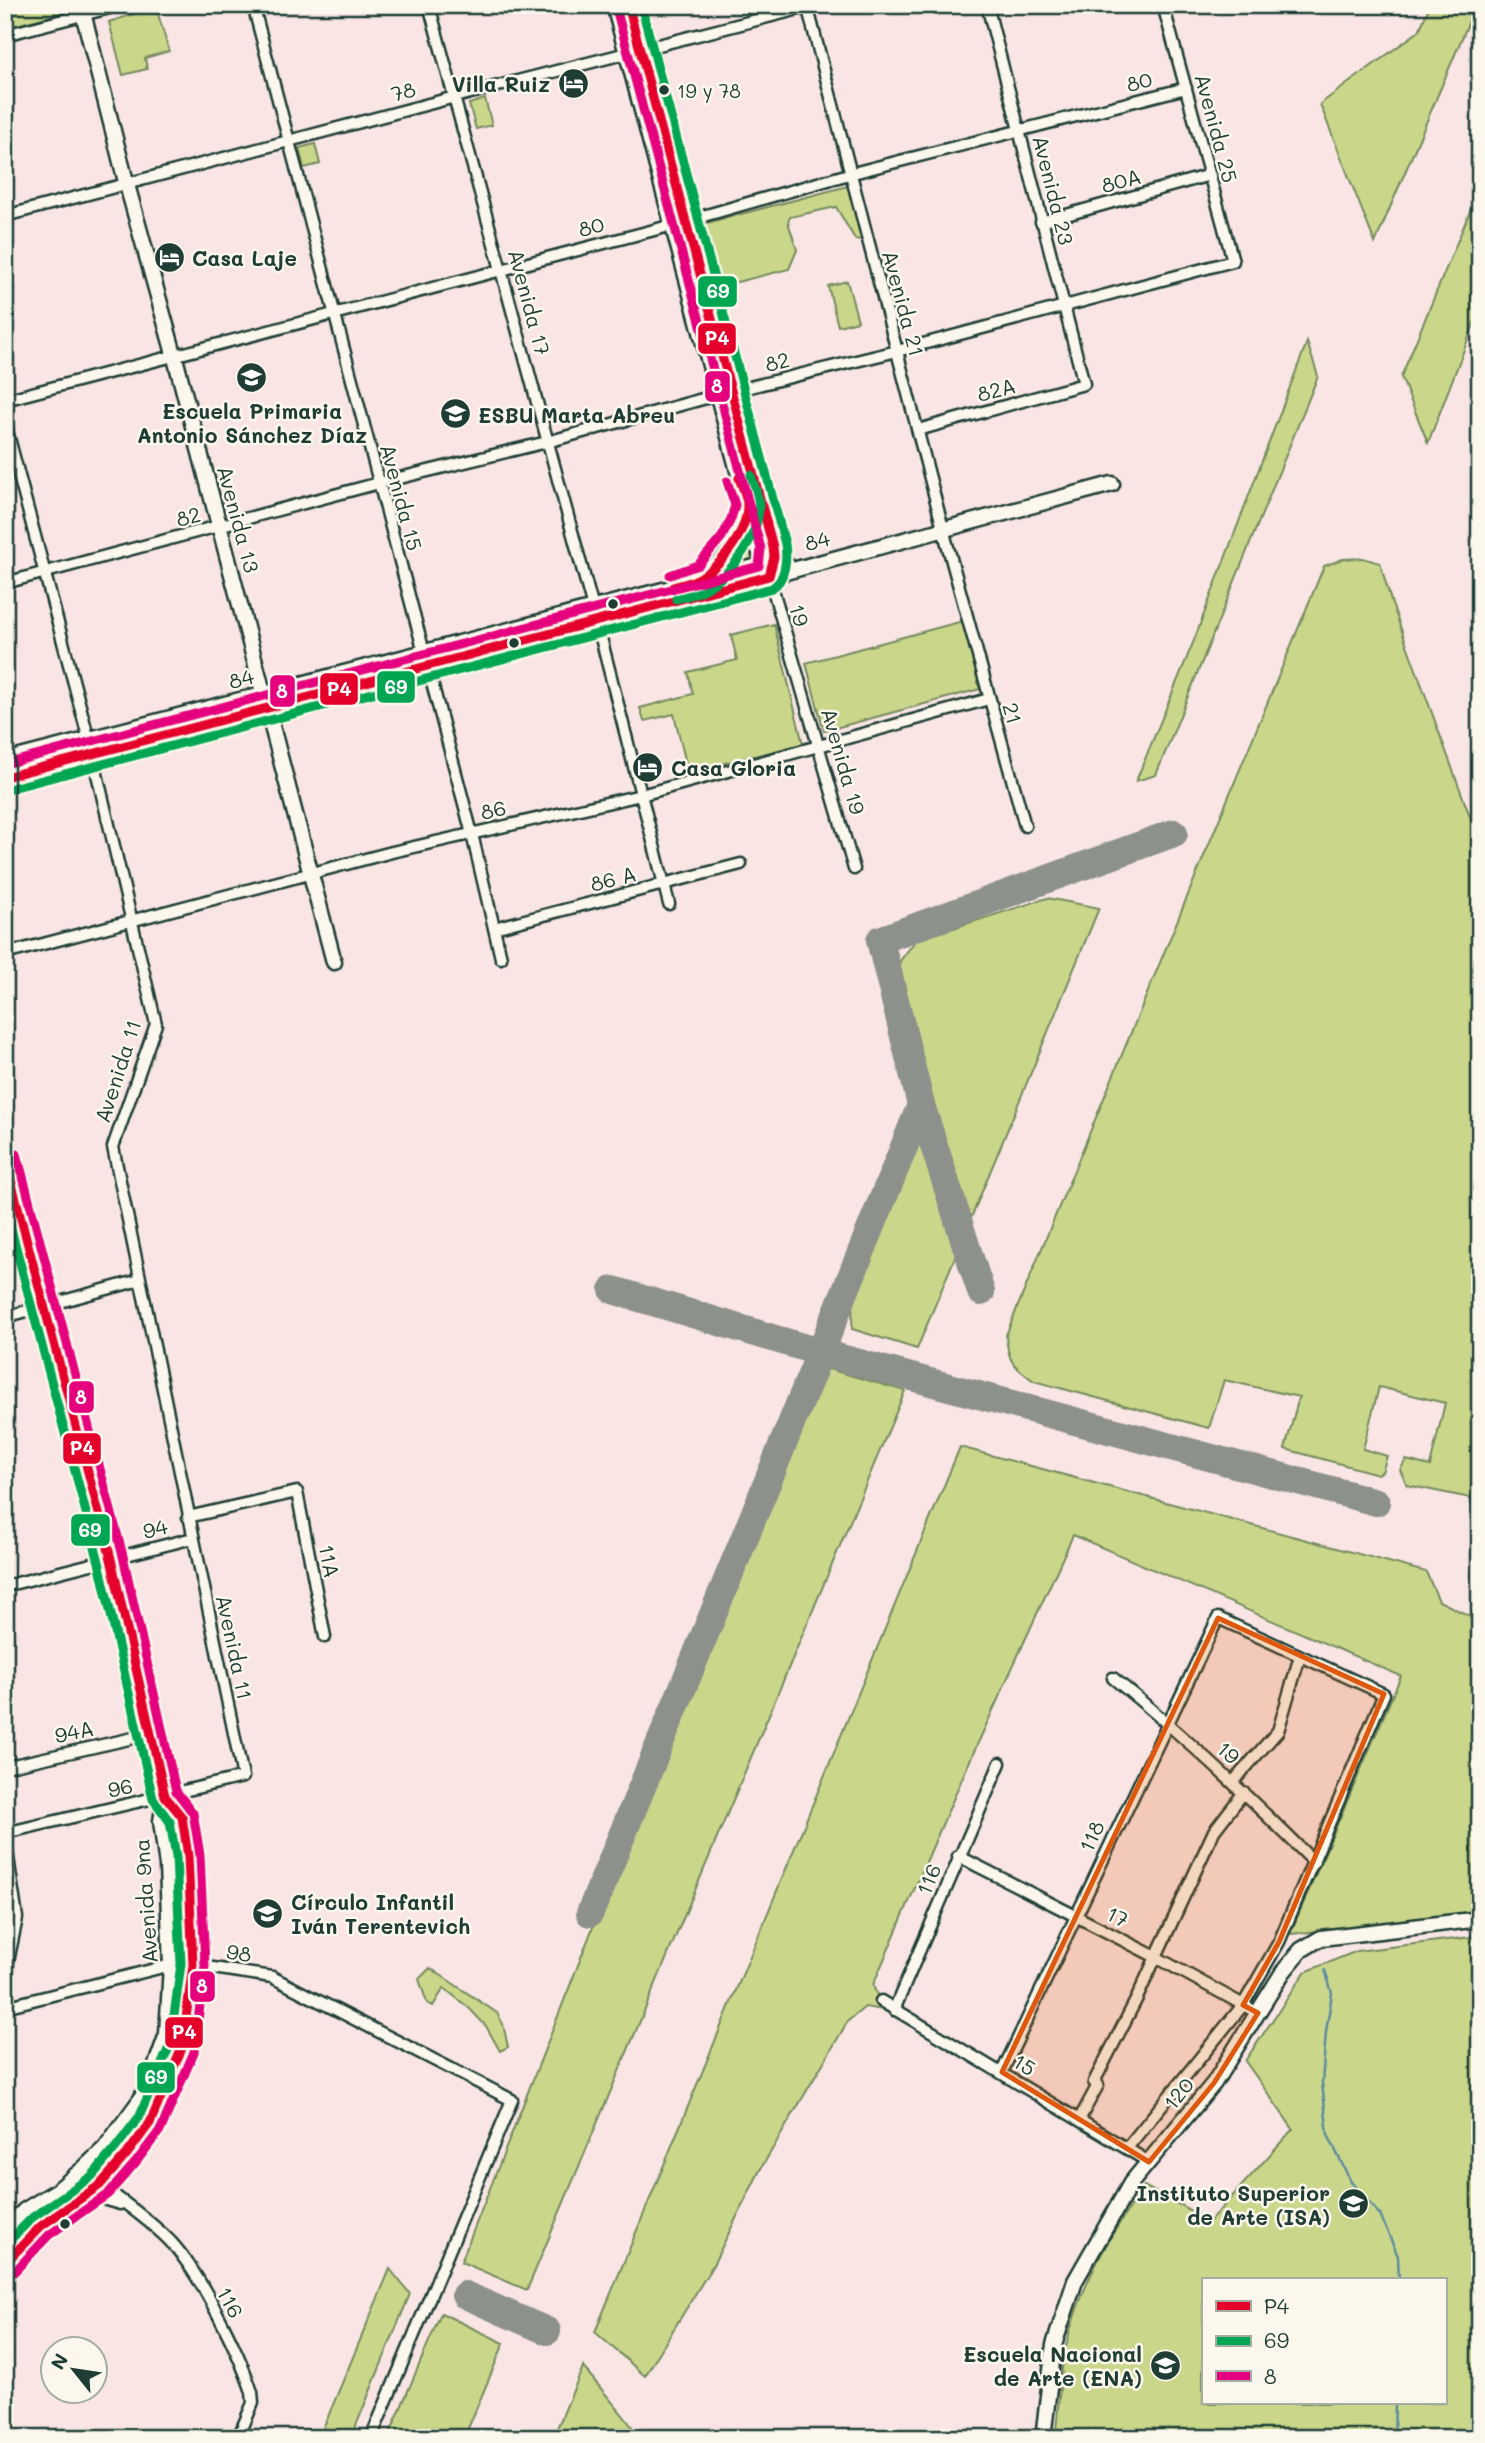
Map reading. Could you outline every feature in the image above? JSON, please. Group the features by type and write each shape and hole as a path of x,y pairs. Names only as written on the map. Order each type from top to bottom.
{"main road":[{"path":"614,5 633,51 686,220 747,505 768,569"},
{"path":"628,5 633,51 671,225 773,547 768,569"},
{"name":"Avenida 13","path":"83,10 126,184 174,354 334,962"},
{"name":"84","path":"5,761 91,747 268,708 425,660 1111,480"},
{"path":"690,583 705,575 729,550 743,521 747,505"},
{"name":"84","path":"594,616 690,583 768,569"},
{"name":"84","path":"5,777 91,747 264,694 425,660"},
{"path":"5,1157 111,1559 165,1796"},
{"name":"Avenida 9na","path":"5,2263 41,2226 100,2185 150,2123 182,2048 193,1965 188,1856 182,1817 165,1796"},
{"name":"Avenida 9na","path":"5,2230 25,2210 58,2190 105,2148 141,2099 153,2073 167,2035 171,1965 167,1867 160,1821 165,1796"},
{"name":"120","path":"1043,2438 1054,2345 1075,2281 1131,2183 1213,2083 1301,1950 1321,1938 1480,1919"}],"street":[{"path":"5,35 83,10 121,5"},
{"name":"Avenida 15","path":"253,5 472,834 501,958"},
{"name":"Avenida 17","path":"429,5 664,884"},
{"name":"Avenida 23","path":"987,5 1084,384"},
{"name":"Avenida 25","path":"1163,5 1233,261"},
{"name":"78","path":"5,216 809,6"},
{"name":"Avenida 21","path":"809,6 849,174 964,610"},
{"name":"80","path":"5,400 671,225 849,174 1186,88"},
{"name":"80A","path":"1041,222 1210,175"},
{"name":"82","path":"5,583 1233,261"},
{"name":"82A","path":"918,430 1084,384"},
{"name":"Avenida 11","path":"5,424 91,747 156,1024 113,1146 243,1777"},
{"name":"19","path":"768,569 794,665"},
{"name":"21","path":"964,610 1025,826"},
{"name":"Avenida 19","path":"794,665 854,870"},
{"name":"86","path":"5,954 312,873 641,794 989,699"},
{"name":"86 A","path":"494,928 741,864"},
{"path":"664,884 669,904"},
{"path":"5,1317 140,1280"},
{"name":"94","path":"188,1517 297,1492"},
{"name":"11A","path":"297,1492 325,1637"},
{"name":"94","path":"5,1586 193,1538"},
{"name":"118","path":"1002,2072 1218,1618 1300,1656"},
{"path":"1233,1782 1278,1731 1300,1656"},
{"name":"120","path":"1127,2148 1243,2005 1279,1942 1384,1694 1300,1656"},
{"name":"19","path":"1113,1678 1167,1721 1314,1862"},
{"name":"94A","path":"5,1767 151,1734"},
{"name":"116","path":"894,2010 1000,1763"},
{"name":"96","path":"5,1835 243,1777"},
{"path":"1079,2120 1098,2085 1094,2082 1214,1831 1244,1792"},
{"path":"5,1835 17,1918 10,1963 5,1976"},
{"name":"17","path":"958,1856 1156,1957 1258,2013"},
{"name":"98","path":"5,2007 171,1965 193,1965 272,1977 512,2101 371,2438"},
{"name":"15","path":"881,2001 1149,2162"},
{"name":"116","path":"82,2170 170,2240 221,2322 252,2392 253,2403 238,2438"},
{"name":"116","path":"88,2195 127,2207"},
{"path":"5,2215 25,2210"}],"highlighted area":[{"path":"1218,1618 1384,1694 1279,1942 1243,2005 1258,2013 1214,2083 1149,2162 1002,2072"}],"green space":[{"path":"5,5 68,5 65,12 5,28"},
{"path":"1430,5 1476,5 1375,243 1320,104 1419,31"},
{"path":"156,7 169,51 145,58 147,69 123,75 109,22"},
{"path":"485,99 492,125 476,129 469,104"},
{"path":"315,144 320,164 304,168 299,148"},
{"path":"848,186 863,240 855,239 836,207 790,217 788,222 797,250 789,269 717,287 699,225"},
{"path":"1480,187 1480,308 1428,443 1401,377"},
{"path":"847,281 858,321 838,326 828,286"},
{"path":"1307,342 1318,376 1156,775 1136,781 1193,643"},
{"path":"743,521 763,565 705,575"},
{"path":"1363,558 1380,563 1392,604 1480,844 1480,1500 1407,1485 1400,1470 1406,1460 1430,1466 1445,1403 1379,1387 1363,1449 1387,1456 1382,1472 1378,1474 1285,1449 1299,1397 1224,1380 1209,1428 1034,1381 1013,1362 1007,1344 1006,1335 1324,566 1343,559"},
{"path":"963,621 980,689 824,731 806,663"},
{"path":"774,624 803,744 688,772 674,714 644,721 640,708 693,694 688,672 737,660 731,635"},
{"path":"1047,898 1099,908 917,1349 852,1329 853,1295 931,1093 897,975 900,961 916,940"},
{"path":"825,1368 905,1391 527,2290 461,2262 664,1747"},
{"path":"960,1447 1426,1572 1439,1601 1480,1621 1480,1914 1290,1934 1401,1676 1073,1535 967,1767 873,1985 883,2010 865,2007 848,2021 760,2170 713,2265 645,2376 595,2332"},
{"path":"175,1822 179,1832 184,1865 186,1955 183,1957 177,1951 174,1859 168,1825"},
{"name":"Instituto Superior de Arte (ISA)","path":"1480,1936 1480,2438 1055,2438 1062,2368 1079,2302 1097,2262 1144,2186 1210,2221 1293,2129 1245,2061 1305,1972 1357,1951"},
{"path":"430,1968 497,2013 503,2024 508,2047 500,2051 486,2026 444,1988 433,2006 427,2003 419,1979"},
{"path":"180,1973 187,1975 175,2052 146,2119 103,2171 97,2172 97,2165 173,2034 177,1977"},
{"path":"390,2269 410,2294 351,2438 319,2438"},
{"path":"441,2313 504,2343 464,2438 388,2438"},
{"path":"583,2367 638,2435 635,2438 553,2438"}],"waterway":[{"path":"1325,1970 1332,1993 1322,2083 1328,2135 1351,2182 1380,2215 1398,2256 1399,2278"},
{"path":"1394,2438 1395,2404"}],"taxiway":[{"path":"981,1292 921,1105 880,940 1174,833"},
{"path":"590,1913 921,1105"},
{"path":"613,1290 822,1353 1376,1502"},
{"path":"465,2295 547,2331"}],"transit line":[{"name":"P4","path":"5,777 769,576 774,557 773,547 628,5"},
{"name":"69","path":"8,789 772,588 777,584 784,568 785,544 641,5"},
{"name":"8","path":"5,764 759,566 761,549 616,8"},
{"name":"69","path":"676,599 700,592 717,581 742,553 758,518 759,507 751,475"},
{"name":"P4","path":"673,587 693,581 712,569 739,535 744,525 747,505 739,478"},
{"name":"8","path":"670,575 698,565 722,537 735,505 727,481"},
{"name":"8","path":"14,2272 49,2235 108,2194 161,2129 194,2052 205,1966 200,1855 193,1813 176,1791 123,1556 17,1154"},
{"name":"P4","path":"5,1158 111,1559 165,1796 182,1817 188,1856 193,1965 182,2048 150,2123 100,2185 41,2226 5,2263"},
{"name":"69","path":"5,1206 99,1562 153,1799 170,1822 176,1857 181,1964 170,2045 139,2117 92,2176 33,2217 5,2245"}],"place":[{"name":"Villa Ruiz","path":"573,83"},
{"name":"19 y 78","path":"664,90"},
{"name":"Casa Laje","path":"169,257"},
{"name":"Escuela Primaria Antonio Sánchez Díaz","path":"252,378"},
{"name":"ESBU Marta Abreu","path":"455,414"},
{"name":"Casa Gloria","path":"648,767"},
{"name":"Círculo Infantil Iván Terentevich","path":"268,1913"},
{"name":"Instituto Superior de Arte (ISA)","path":"1353,2204"},
{"name":"Escuela Nacional de Arte (ENA)","path":"1165,2365"}]}
